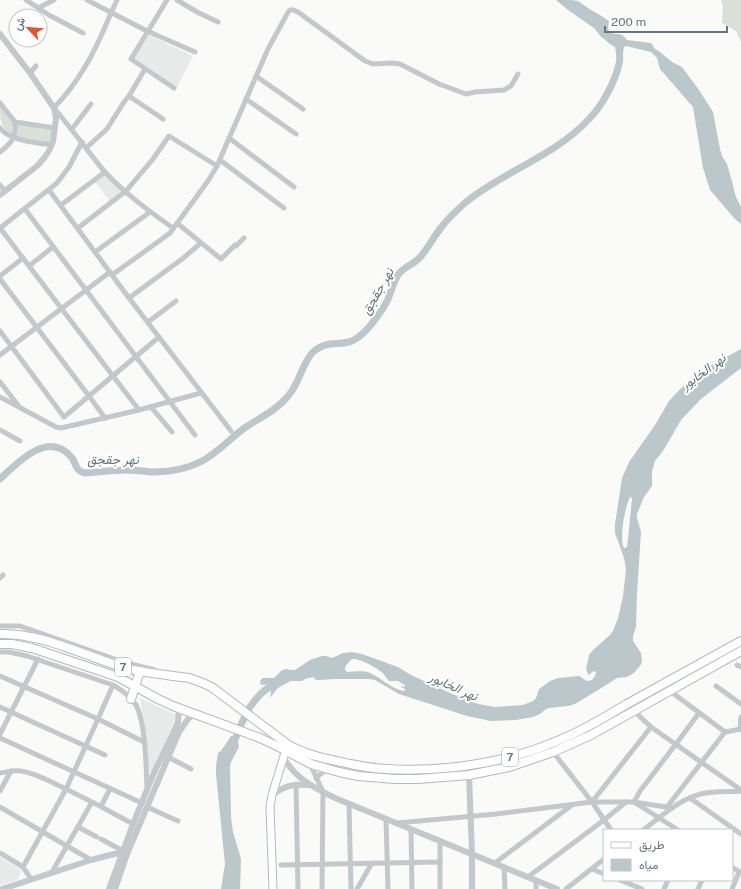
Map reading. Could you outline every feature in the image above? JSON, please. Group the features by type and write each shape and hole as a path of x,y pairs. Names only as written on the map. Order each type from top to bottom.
{"highway":[{"name":"7","path":"0,634 13,634 32,637 117,666 198,680 213,688 261,725 285,750"},
{"name":"7","path":"312,760 376,768 416,770 473,764 529,752 553,743 592,724 741,641"},
{"name":"7","path":"0,644 38,650 118,677 179,709 260,738 285,750 293,747 328,769 358,776 394,779 418,779 469,775 509,766 553,752 591,735 741,651"},
{"path":"131,699 140,671"}],"main road":[{"path":"273,889 270,816 272,795 285,750"}],"street":[{"path":"26,0 38,8 54,0"},
{"path":"87,0 147,31 195,52"},
{"path":"54,108 84,70 117,0"},
{"path":"167,0 131,59 174,88"},
{"path":"177,0 218,22"},
{"path":"0,355 85,290 166,236 173,228 217,166 268,49 286,16 291,10 294,10 365,61 373,64 400,64 434,81 464,93 504,90 511,86 518,74"},
{"path":"48,14 83,34"},
{"path":"0,35 30,73 54,108 105,172 150,212 173,228"},
{"path":"30,73 36,66"},
{"path":"86,148 108,129 145,69"},
{"path":"256,76 303,108"},
{"path":"129,96 163,119"},
{"path":"246,99 296,134"},
{"path":"0,103 15,122 14,138 0,152"},
{"path":"72,129 91,104"},
{"path":"0,185 2,193 38,166 45,157 52,145 56,114 54,108"},
{"path":"15,122 55,128"},
{"path":"0,128 4,133 14,138 52,145"},
{"path":"78,228 126,192 153,160 169,136 217,166"},
{"path":"229,138 294,187"},
{"path":"82,142 62,178 0,228 140,410"},
{"path":"220,160 284,208"},
{"path":"60,205 105,172"},
{"path":"49,190 129,298 231,430"},
{"path":"25,209 195,435"},
{"path":"95,252 150,212"},
{"path":"177,223 221,259 244,238"},
{"path":"129,298 201,243"},
{"path":"29,266 54,247"},
{"path":"23,258 0,278 105,418"},
{"path":"148,322 176,301"},
{"path":"0,331 64,417 159,337"},
{"path":"0,382 20,408"},
{"path":"8,392 1,399 56,427 61,428 140,410 202,393"},
{"path":"151,407 172,432"},
{"path":"0,430 20,441"},
{"path":"0,626 20,626 116,659 155,670"},
{"path":"0,652 16,653 38,659 113,685 123,691 135,704 140,718 144,742 147,790"},
{"path":"0,734 38,659"},
{"path":"0,676 98,719 144,742"},
{"path":"23,867 66,789 113,685"},
{"path":"716,686 741,704"},
{"path":"670,691 725,732"},
{"path":"0,707 105,755"},
{"path":"109,889 144,805 147,790 178,722 179,709"},
{"path":"634,711 651,727 741,790"},
{"path":"634,802 640,791 699,713"},
{"path":"115,889 133,824 144,805 183,725 194,714"},
{"path":"644,829 660,818 670,808 701,762 725,732 740,729 741,717"},
{"path":"592,802 651,727"},
{"path":"0,738 178,821"},
{"path":"285,750 292,770 309,785 349,804 557,889"},
{"path":"553,752 592,802 610,829"},
{"path":"168,757 191,769"},
{"path":"312,760 312,768 323,792 322,889"},
{"path":"316,778 328,769"},
{"path":"0,773 11,771 28,772 101,806 133,824"},
{"path":"0,791 11,771"},
{"path":"469,775 472,889"},
{"path":"272,795 287,786 296,784 309,785"},
{"path":"296,784 298,889"},
{"path":"101,806 110,789"},
{"path":"397,823 471,817 592,802 634,802 670,808 702,794 741,790"},
{"path":"690,798 741,834"},
{"path":"52,872 92,802"},
{"path":"528,877 626,802"},
{"path":"634,802 676,829"},
{"path":"349,804 351,889"},
{"path":"495,863 573,804"},
{"path":"0,807 91,860"},
{"path":"386,819 388,889"},
{"path":"78,827 124,853"},
{"path":"412,829 412,889"},
{"path":"440,841 440,889"},
{"path":"0,853 23,867 31,879"},
{"path":"2,889 91,860 124,853"},
{"path":"566,889 603,860"},
{"path":"282,865 440,862"},
{"path":"358,889 372,863"},
{"path":"504,867 505,889"},
{"path":"592,869 603,874"},
{"path":"732,889 740,873"},
{"path":"536,880 536,889"},
{"path":"622,881 642,889"}],"shaded area":[{"path":"721,0 741,0 741,42 736,31 722,23 723,7"},
{"path":"149,35 193,56 177,87 134,58"},
{"path":"0,105 13,122 12,135 3,126 0,115"},
{"path":"17,124 52,130 50,143 15,137"},
{"path":"105,174 121,192 110,202 95,182"},
{"path":"140,698 177,715 152,772 149,771"},
{"path":"0,857 21,870 18,880 0,885"}],"water":[{"path":"556,0 578,1 609,21 609,32 621,35 627,40 651,43 655,49 672,62 682,67 713,112 722,156 727,164 736,197 741,207 741,224 710,190 703,168 693,107 660,69 657,58 651,52 626,46 624,47 623,53 619,48 602,38 594,28"},
{"path":"741,349 741,368 701,399 681,420 663,451 655,461 652,472 652,486 644,497 637,514 641,532 636,627 633,641 641,653 642,662 634,673 627,677 617,678 575,704 549,708 533,717 516,720 491,721 467,716 399,694 375,680 369,679 316,680 313,677 302,681 291,681 278,688 270,698 270,687 267,685 261,685 260,681 263,678 274,678 282,670 295,670 310,660 322,656 332,658 343,653 352,652 398,667 411,675 478,704 495,707 523,705 533,701 536,698 539,689 550,681 558,678 579,676 587,681 592,680 596,673 595,671 589,675 587,672 586,669 589,655 613,631 618,618 623,596 626,569 624,558 615,533 622,478 629,462 655,425 669,401 686,383 713,364","holes":["630,497 632,498 628,539 627,547 624,548 622,538 623,523","352,659 359,660 373,666 383,673 389,681 398,681 405,685 405,687 401,687 405,689 405,691 391,686 367,672 347,672 345,667"]},
{"path":"231,736 235,736 237,738 239,747 230,766 231,817 233,832 241,859 240,889 221,889 225,864 216,766 218,753"}],"waterway":[{"name":"نهر جقجق","path":"0,479 25,457 44,447 54,447 63,450 72,458 79,471 85,473 121,470 152,472 172,471 196,464 214,453 240,431 284,401 292,391 307,361 314,351 323,346 344,343 358,338 370,326 384,306 398,275 418,259 426,250 437,232 466,202 496,181 561,143 576,132 594,114 611,86 620,61 619,48 616,38"},
{"name":"نهر الخابور","path":"233,745 240,726 249,709 261,694 278,682"}]}
